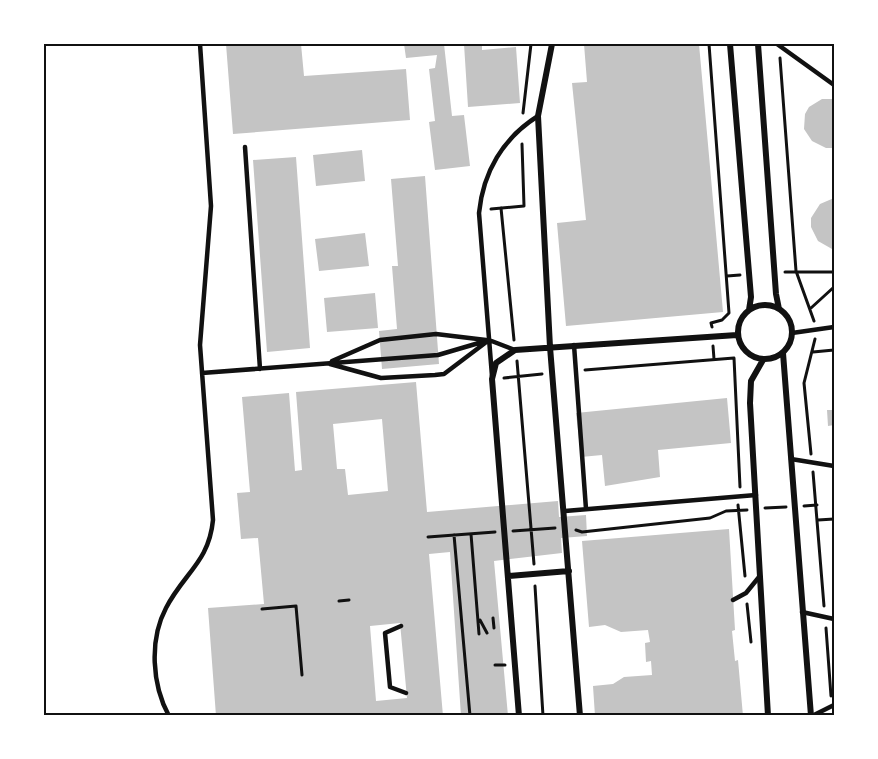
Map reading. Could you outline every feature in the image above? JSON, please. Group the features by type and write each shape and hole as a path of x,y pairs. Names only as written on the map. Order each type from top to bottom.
{"street":[{"path":"552,44 538,116 550,346 580,716"},
{"path":"730,44 750,297 749,310"},
{"path":"758,44 776,294 779,309"},
{"path":"764,305 779,309 789,319 792,333 788,348 783,353 763,360 749,355 739,342 737,335 740,320 749,310 764,305"},
{"path":"519,716 492,379 496,363 515,350 737,335"},
{"path":"783,353 793,506 812,716"},
{"path":"763,360 752,381 750,403 758,508 768,716"},
{"path":"509,576 569,571"}],"lane":[{"path":"169,716 162,704 154,668 160,623 165,608 203,557 211,540 213,520 200,345 211,206 200,44"},
{"path":"778,44 834,85"},
{"path":"492,379 479,210 481,190 489,170 505,144 521,126 538,116"},
{"path":"245,147 260,369"},
{"path":"792,333 834,327 834,336"},
{"path":"327,363 380,340 436,334 489,340 515,350"},
{"path":"202,373 438,355 489,340"},
{"path":"327,363 381,378 444,374 489,340"},
{"path":"574,345 586,510"},
{"path":"790,459 834,466"},
{"path":"565,511 757,495"},
{"path":"733,600 746,593 760,576"},
{"path":"802,612 834,619"},
{"path":"401,626 385,633 390,687 406,693"},
{"path":"812,716 833,706"}],"path":[{"path":"479,210 524,206 521,126 531,44"},
{"path":"709,44 729,313 722,320 711,323 714,359"},
{"path":"778,44 796,271 811,308 816,329 813,352 804,383 817,505 833,706"},
{"path":"501,208 519,376 543,716"},
{"path":"796,271 834,272"},
{"path":"811,308 834,288"},
{"path":"813,352 834,350"},
{"path":"575,371 734,358 740,481 738,496 751,649"},
{"path":"492,379 553,373"},
{"path":"428,537 566,527 582,532 710,518 726,511 817,505"},
{"path":"818,520 834,519"},
{"path":"471,534 480,619 479,634"},
{"path":"454,535 470,716"},
{"path":"339,601 349,601"},
{"path":"262,609 297,605 302,675"},
{"path":"493,618 494,628"},
{"path":"480,619 487,633"},
{"path":"828,662 834,662"}],"building":[{"path":"226,44 301,44 304,76 406,69 410,120 233,134"},
{"path":"404,44 444,44 452,116 464,115 470,166 435,170 429,122 435,121 429,69 435,68 437,55 406,58"},
{"path":"464,44 482,44 482,50 516,47 520,103 468,107"},
{"path":"584,44 699,44 723,312 566,326 557,223 586,220 572,83 587,82"},
{"path":"822,99 834,99 833,148 826,148 812,141 804,129 805,114 809,107"},
{"path":"362,150 365,181 316,186 313,155"},
{"path":"296,157 310,348 267,352 253,160"},
{"path":"425,176 439,364 382,369 379,331 397,329 392,266 398,266 391,179"},
{"path":"834,198 834,249 832,249 818,241 811,227 811,218 820,204"},
{"path":"365,233 369,266 319,271 315,239"},
{"path":"375,293 378,328 327,332 324,298"},
{"path":"416,382 427,512 558,501 559,517 586,515 587,536 561,538 562,553 494,561 508,716 461,716 450,552 429,554 443,716 216,716 208,608 264,604 258,538 241,539 237,493 250,492 242,397 289,393 295,471 302,470 296,392","holes":["382,419 388,491 348,495 345,469 337,469 333,424","400,623 407,698 376,701 370,626"]},
{"path":"727,398 731,443 658,450 660,477 605,486 602,455 581,457 576,413"},
{"path":"827,410 834,410 834,425 828,426"},
{"path":"729,529 735,630 732,631 735,661 738,660 743,716 595,716 593,686 613,684 624,677 652,675 651,661 646,662 645,643 650,642 648,630 621,632 605,625 589,627 582,541"}]}
